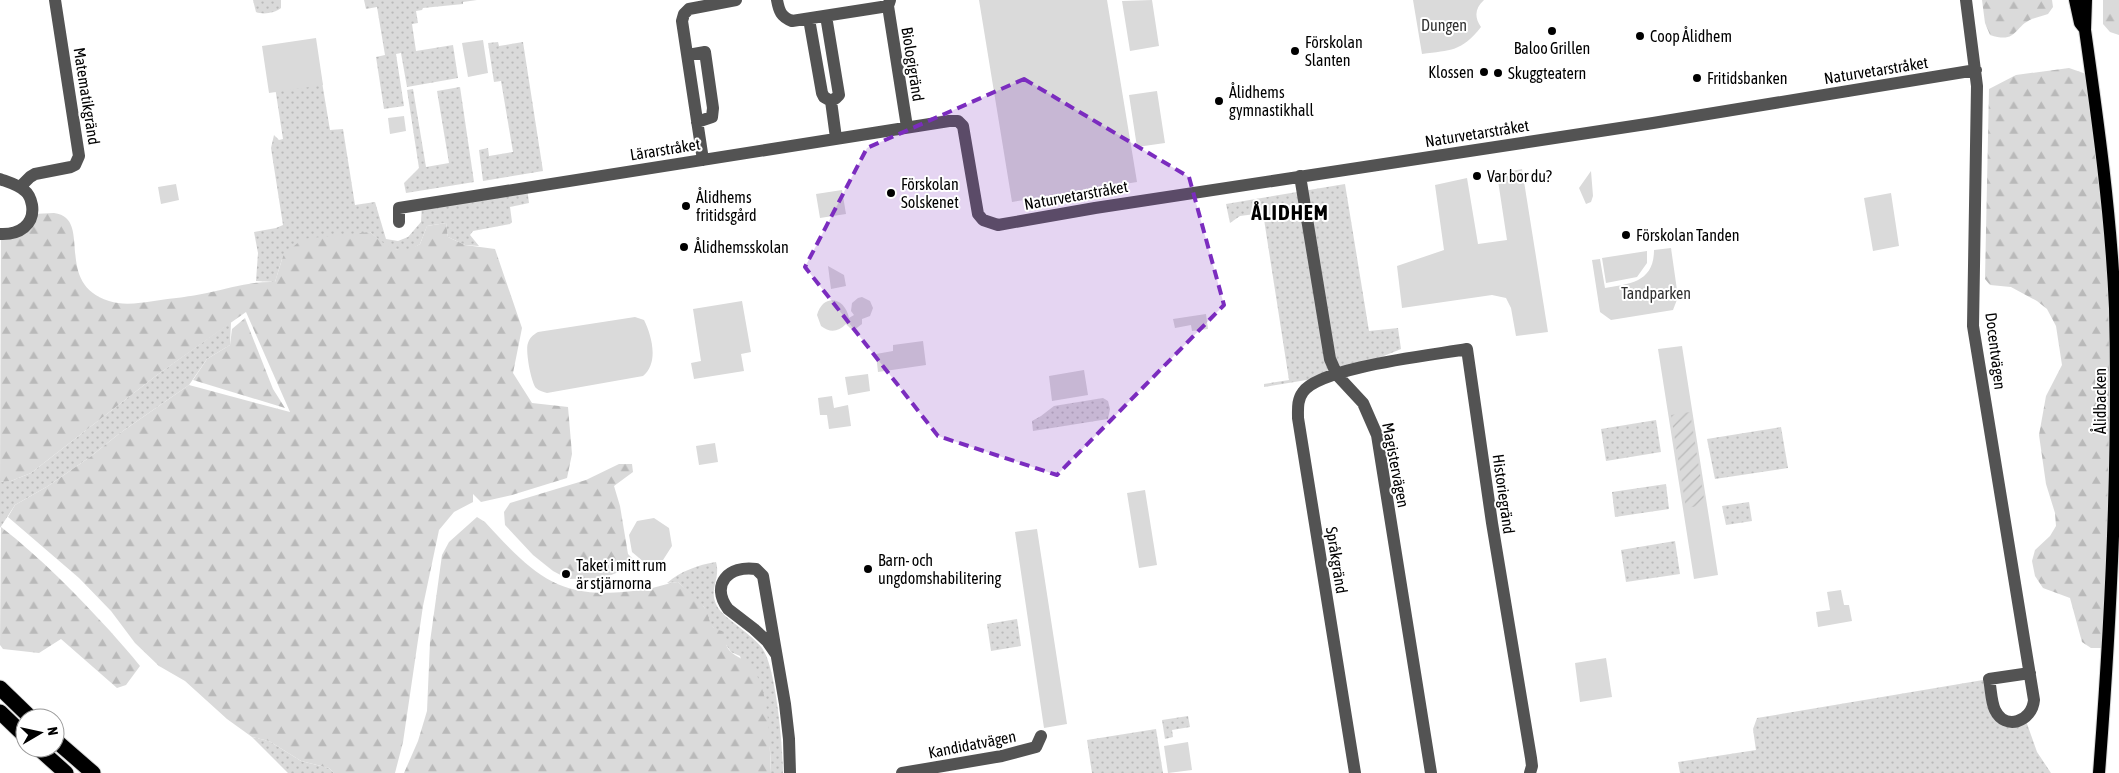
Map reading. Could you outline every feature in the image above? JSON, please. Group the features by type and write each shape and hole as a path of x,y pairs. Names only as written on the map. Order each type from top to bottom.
{"highway":[{"path":"0,688 21,708"},
{"path":"0,712 15,726"},
{"path":"65,749 93,773"},
{"path":"49,758 66,773"}],"main road":[{"name":"Ålidbacken","path":"2075,0 2080,23 2085,30"},
{"name":"Ålidbacken","path":"2086,0 2085,30 2109,214 2116,308 2115,526 2099,773"}],"street":[{"name":"Matematikgränd","path":"20,187 30,176 35,174 71,167 78,160 79,156 55,0"},
{"path":"703,160 682,21 684,14 699,6 736,0"},
{"name":"Biologigränd","path":"777,0 785,18 792,20 809,19 889,3 907,127"},
{"name":"Docentvägen","path":"1966,0 1976,70 1973,326 2030,673"},
{"path":"809,19 822,93 824,97 831,100 839,94 826,16"},
{"path":"688,55 705,52 713,108 712,117 698,122"},
{"name":"Naturvetarstråket","path":"982,220 998,225 1300,176 1653,123 1976,70"},
{"path":"831,100 836,138"},
{"name":"Lärarstråket","path":"399,222 399,208 949,120 958,121 963,126 978,214 982,220"},
{"name":"Magistervägen","path":"1300,176 1327,347 1337,375 1364,403 1377,435 1431,773"},
{"path":"0,179 20,187 26,192 31,199 33,214 30,222 18,232 0,234"},
{"name":"Historiegränd","path":"1337,375 1354,369 1467,350 1492,523 1531,758 1532,766 1530,773"},
{"name":"Språkgränd","path":"1337,375 1321,379 1303,392 1298,400 1298,418 1355,773"},
{"path":"776,654 768,641 723,602 720,593 722,585 725,578 735,570 756,569 763,576 776,654 788,730 790,773"},
{"name":"Kandidatvägen","path":"902,773 1002,756 1036,747 1041,736"}],"highlighted area":[{"path":"1024,79 1189,177 1224,305 1057,475 938,436 805,267 867,148"}],"green space":[{"path":"253,0 281,0 281,8 272,12 259,13 256,12"},
{"path":"364,0 477,0 463,2 463,4 423,8 416,11 418,23 412,24 416,51 453,45 458,78 407,87 401,53 396,54 404,106 384,109 376,57 385,55 377,7 366,9"},
{"path":"979,0 1107,0 1137,182 1012,202"},
{"path":"1152,0 1159,46 1130,51 1122,1"},
{"name":"Dungen","path":"1413,0 1484,0 1476,13 1481,27 1467,41 1455,48 1422,54"},
{"path":"1982,0 2052,0 2053,7 2048,14 2026,22 2011,36 1999,37 1990,35 1985,23"},
{"path":"2103,0 2119,0 2119,35 2110,32 2103,24"},
{"path":"316,38 323,85 269,93 262,46"},
{"path":"483,40 488,73 468,77 462,43"},
{"path":"498,42 499,46 523,42 543,171 483,181 479,150 488,148 489,156 513,152 501,81 494,82 488,43"},
{"path":"316,46 330,130 343,129 355,205 375,202 386,239 398,241 408,237 421,222 422,204 527,188 529,203 510,207 512,222 510,224 473,231 470,235 479,246 465,245 448,237 446,223 427,226 420,244 409,251 389,249 370,232 283,256 275,282 256,281 258,253 254,232 283,225 271,148 274,135 279,140 283,139 271,61"},
{"path":"2069,68 2092,76 2115,308 2108,648 2091,648 2082,642 2070,598 2043,588 2035,576 2032,561 2035,550 2050,536 2056,526 2055,513 2046,484 2039,435 2046,396 2062,365 2056,326 2047,309 2037,301 2011,287 1990,285 1985,279 1989,89 2016,75"},
{"path":"460,87 474,182 406,193 404,183 419,168 407,90 413,89 426,167 449,163 437,91"},
{"path":"1157,91 1165,143 1137,147 1129,95"},
{"path":"404,116 406,131 390,134 388,118"},
{"path":"1522,169 1548,332 1516,336 1511,308 1506,298 1492,295 1402,308 1397,266 1444,250 1435,185 1467,178 1478,244 1507,240 1497,174"},
{"path":"1591,171 1593,196 1591,202 1586,204 1579,188"},
{"path":"176,184 179,200 161,204 158,187"},
{"path":"1345,184 1369,331 1398,328 1401,349 1337,375 1264,387 1264,384 1289,380 1263,213 1240,216 1230,223 1226,204"},
{"path":"842,190 846,214 820,218 816,194"},
{"path":"1891,193 1899,246 1873,251 1864,198"},
{"path":"54,213 66,217 71,226 77,267 82,280 92,292 109,301 126,304 201,294 249,284 275,282 283,256 302,239 370,232 388,246 405,250 420,244 427,226 446,223 448,237 465,245 495,249 522,328 513,373 532,403 568,407 572,454 567,478 512,495 481,502 473,494 473,502 454,512 439,530 423,606 403,742 395,773 334,773 329,768 301,761 269,741 252,737 227,719 185,681 159,666 135,643 111,611 79,578 8,517 15,505 48,486 189,385 290,412 246,312 157,375 31,473 11,481 0,482 1,234 9,234 33,214"},
{"name":"Tandparken","path":"1671,248 1678,297 1673,310 1611,320 1600,312 1592,260 1600,259 1605,288 1631,283 1639,279 1650,269 1654,250"},
{"path":"1647,251 1647,263 1637,277 1606,283 1602,258"},
{"path":"828,266 844,275 846,286 831,289"},
{"path":"862,297 870,301 873,308 870,316 862,319 862,324 854,330 846,324 834,331 821,326 817,315 824,303 834,300 839,302 847,311 849,318 854,315 851,311 852,303"},
{"path":"742,301 751,352 741,354 744,371 694,379 691,363 701,361 693,309"},
{"path":"1206,314 1208,329 1192,331 1191,325 1175,328 1173,319"},
{"path":"635,317 644,320 651,341 651,364 643,376 547,393 536,388 530,373 527,352 529,341 535,334"},
{"path":"245,318 273,389 285,408 193,380 207,359 230,345 232,329"},
{"path":"231,322 230,345 207,359 189,385 48,486 15,505 0,528 0,482 11,481 31,473 157,375"},
{"path":"923,341 926,365 878,372 876,354 893,351 893,345"},
{"path":"1682,346 1718,575 1694,579 1658,349"},
{"path":"1084,370 1088,395 1052,401 1049,376"},
{"path":"868,374 870,391 848,395 845,377"},
{"path":"832,396 834,408 848,405 851,426 829,429 827,415 820,415 818,398"},
{"path":"1103,398 1108,401 1110,409 1108,419 1033,431 1032,421 1054,406"},
{"path":"1690,412 1705,505 1686,508 1671,415"},
{"path":"1656,420 1661,452 1606,461 1601,429"},
{"path":"1781,427 1788,468 1715,479 1707,439"},
{"path":"715,443 718,462 699,465 696,446"},
{"path":"619,464 632,464 633,472 614,486 620,506 628,554 638,564 604,578 568,579 553,571 533,555 505,525 504,512 510,503 586,480"},
{"path":"1666,484 1669,509 1615,517 1612,492"},
{"path":"1145,490 1157,565 1139,568 1127,493"},
{"path":"1749,502 1752,521 1726,525 1722,506"},
{"path":"477,517 485,522 522,560 538,573 555,583 574,589 594,592 619,592 648,589 678,582 702,604 712,625 717,630 722,631 725,636 730,651 750,664 758,678 763,690 768,718 771,773 404,773 418,741 427,711 430,642 442,555 449,542"},
{"path":"654,518 669,528 672,546 663,560 645,563 632,552 629,535 637,521"},
{"path":"1,527 30,551 71,590 137,662 140,666 126,685 117,688 61,639 39,653 3,649 0,645"},
{"path":"1037,529 1067,724 1044,728 1015,532"},
{"path":"1675,541 1680,574 1626,582 1621,550"},
{"path":"716,562 717,574 714,594 717,606 725,616 752,637 762,648 767,658 778,708 783,773 771,773 770,749 740,656 731,652 710,624 704,607 678,582 667,583 690,569"},
{"path":"1841,590 1844,605 1849,605 1852,621 1818,627 1816,612 1830,610 1827,592"},
{"path":"1017,619 1021,646 991,651 987,624"},
{"path":"1606,658 1612,697 1580,702 1575,663"},
{"path":"1989,679 1998,715 2025,718 2037,752 2051,773 1680,773 1678,762 1756,750 1753,729 1757,718"},
{"path":"1188,716 1190,727 1172,730 1173,737 1165,739 1162,720"},
{"path":"1156,729 1163,773 1092,773 1087,740"},
{"path":"252,737 269,741 301,761 329,768 334,773 288,773"},
{"path":"1188,742 1192,770 1168,773 1164,746"}],"place":[{"name":"Baloo Grillen","path":"1552,31"},
{"name":"Coop Ålidhem","path":"1640,36"},
{"name":"Förskolan Slanten","path":"1295,51"},
{"name":"Klossen","path":"1484,72"},
{"name":"Skuggteatern","path":"1498,73"},
{"name":"Fritidsbanken","path":"1697,78"},
{"name":"Ålidhems gymnastikhall","path":"1219,101"},
{"name":"Var bor du?","path":"1477,176"},
{"name":"Förskolan Solskenet","path":"891,193"},
{"name":"Ålidhems fritidsgård","path":"686,206"},
{"name":"Förskolan Tanden","path":"1626,235"},
{"name":"Ålidhemsskolan","path":"684,247"},
{"name":"Barn- och ungdomshabilitering","path":"868,569"},
{"name":"Taket i mitt rum är stjärnorna","path":"566,574"}],"district":[{"name":"ÅLIDHEM","path":"1290,213"}]}
